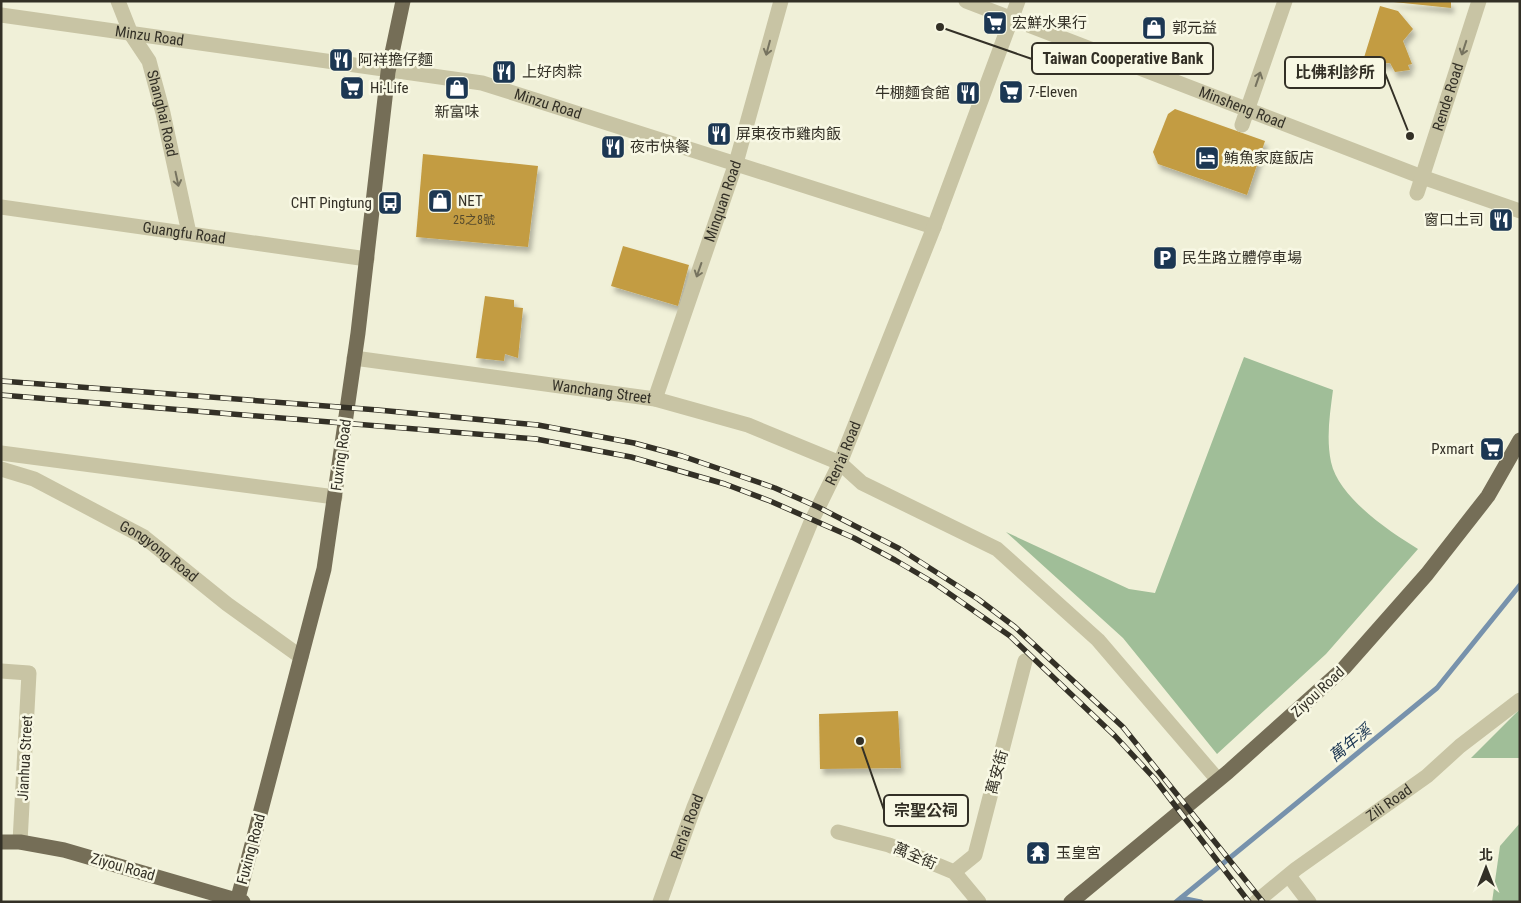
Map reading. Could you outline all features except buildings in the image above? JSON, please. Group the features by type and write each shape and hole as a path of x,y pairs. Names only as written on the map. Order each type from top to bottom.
{"main road":[{"name":"Fuxing Road","path":"239,901 321,585 335,497 367,259 388,72 403,1"},
{"name":"Ziyou Road","path":"1071,902 1218,780 1344,668 1427,574 1488,496 1520,440"},
{"name":"Ziyou Road","path":"1,842 20,842 64,850 239,901"}],"street":[{"name":"Shanghai Road","path":"118,1 131,34 149,61 163,113 189,233"},
{"name":"Minquan Road","path":"655,399 736,163 781,1"},
{"name":"Minsheng Road","path":"966,1 1520,212"},
{"name":"Ren'ai Road","path":"660,902 706,780 811,522 840,463 934,227 1018,1"},
{"path":"1242,125 1285,1"},
{"name":"Rende Road","path":"1418,193 1479,1"},
{"name":"Minzu Road","path":"1,15 388,72 482,83 568,113 736,163 934,227"},
{"name":"Guangfu Road","path":"1,207 367,259"},
{"name":"Wanchang Street","path":"354,358 655,399 748,425 840,463 862,483 997,549 1098,640 1218,780"},
{"path":"1,453 335,497"},
{"name":"Gongyong Road","path":"1,469 34,479 144,537 228,604 301,657"},
{"name":"萬安街","path":"954,872 975,855 1025,661"},
{"name":"Jianhua Street","path":"1,671 29,674 20,842"},
{"name":"Zili Road","path":"1256,902 1288,876 1426,776 1460,746 1520,700"},
{"name":"萬全街","path":"838,832 889,844 954,872 979,902"},
{"path":"1288,876 1309,902"}],"green space":[{"path":"1244,357 1333,390 1329,444 1331,462 1336,475 1354,501 1393,533 1418,549 1326,654 1217,754 1123,638 1006,532 1129,589 1155,593"},
{"path":"1520,709 1520,758 1471,758"},
{"path":"1520,823 1520,902 1492,902 1500,846"}],"waterway":[{"name":"萬年溪","path":"1176,902 1437,688 1520,585"},
{"path":"1181,898 1201,902"}],"railway":[{"path":"1,381 378,410 538,425 634,443 682,456 775,488 818,507 900,549 978,599 1015,627 1123,727 1263,902"},
{"path":"1,395 536,439 631,457 725,484 770,501 854,538 895,560 934,583 1010,636 1115,736 1154,778 1249,902"}],"place":[{"name":"宏鮮水果行","path":"995,23"},
{"name":"Taiwan Cooperative Bank","path":"940,27"},
{"name":"郭元益","path":"1154,28"},
{"name":"阿祥擔仔麵","path":"341,60"},
{"name":"上好肉粽","path":"504,72"},
{"name":"Hi-Life","path":"352,88"},
{"name":"新富味","path":"457,88"},
{"name":"7-Eleven","path":"1011,92"},
{"name":"牛棚麵食館","path":"968,93"},
{"name":"屏東夜市雞肉飯","path":"719,134"},
{"name":"比佛利診所","path":"1410,136"},
{"name":"夜市快餐","path":"613,147"},
{"name":"鮪魚家庭飯店","path":"1207,158"},
{"name":"NET","path":"440,201"},
{"name":"CHT Pingtung","path":"390,203"},
{"name":"窗口土司","path":"1501,220"},
{"name":"民生路立體停車場","path":"1165,258"},
{"name":"Pxmart","path":"1492,449"},
{"name":"宗聖公祠","path":"860,741"},
{"name":"玉皇宮","path":"1038,853"}]}
